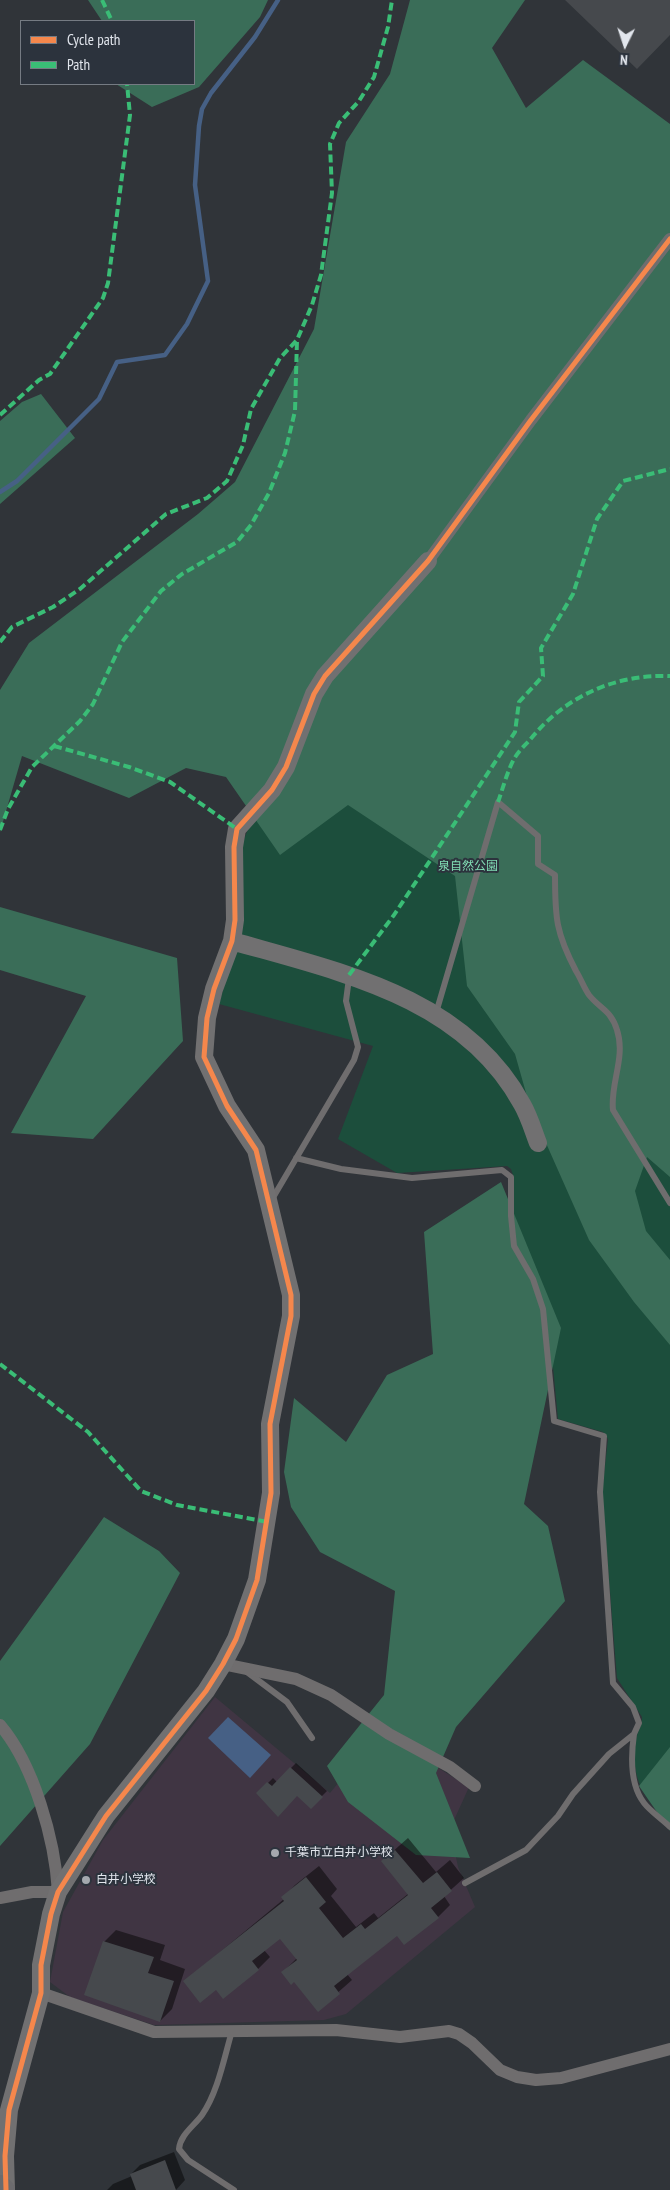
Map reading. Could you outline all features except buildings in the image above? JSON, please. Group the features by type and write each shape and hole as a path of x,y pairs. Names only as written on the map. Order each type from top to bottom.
{"highway":[{"path":"0,2186 5,2190"}],"street":[{"path":"5,2190 5,2156 9,2110 41,1993 41,1966 51,1914 58,1892 106,1816 206,1691 223,1664 240,1630 258,1580 271,1493 270,1424 292,1316 291,1295 256,1150 227,1106 204,1057 208,1018 214,988 232,941 235,920 234,847 237,829 272,790 286,767 314,694 325,676 428,561 537,413 670,240"},
{"path":"232,941 372,983 436,1014 475,1045 508,1081 523,1105 538,1143"},
{"path":"223,1664 296,1680 331,1695 389,1734 450,1767 475,1786"},
{"path":"0,1725 31,1777 56,1861 58,1892"},
{"path":"0,1898 32,1892 58,1892"},
{"path":"41,1993 154,2032 336,2030 400,2037 449,2031 459,2034 472,2043 500,2070 517,2077 536,2080 561,2078 670,2048"}],"lane":[{"path":"436,1014 498,802 538,836 538,864 555,875 555,914 562,943 590,996 608,1011 618,1031 618,1071 611,1095 612,1110 670,1203"},
{"path":"269,1204 354,1060 358,1047 346,1001 349,975"},
{"path":"296,1158 341,1169 378,1175 412,1178 502,1170 511,1177 511,1216 514,1246 533,1279 542,1309 554,1421 604,1436 600,1492 613,1683 638,1717 639,1723 634,1734 630,1758 639,1792 644,1802 670,1827"},
{"path":"242,1668 287,1702 312,1738"},
{"path":"465,1883 526,1850 558,1816 572,1794 634,1734"},
{"path":"232,2031 203,2114 179,2142 179,2149 188,2160 234,2190"}],"shaded area":[{"name":"千葉市立白井小学校","path":"215,1697 330,1793 380,1732 469,1787 450,1829 458,1867 475,1907 346,2014 324,2020 154,2025 70,1997 50,1982 63,1912 103,1840"}],"green space":[{"path":"88,0 268,0 260,17 199,87 152,107 118,85 195,85 195,20 101,20"},
{"path":"410,0 525,0 492,48 526,108 583,60 670,124 670,1177 647,1157 635,1191 646,1231 670,1260 670,1345 634,1302 589,1240 530,1107 515,1054 467,986 455,876 348,805 280,855 226,777 186,768 129,798 22,756 0,832 0,690 29,643 198,514 235,482 314,329 346,142 390,74"},
{"name":"泉自然公園","path":"670,252 670,1823 652,1805 637,1776 635,1753 642,1717 617,1678 602,1493 608,1439 603,1432 558,1419 549,1324 514,1216 514,1178 511,1169 507,1166 397,1173 338,1139 373,1046 219,1004 232,959 241,847 248,829"},
{"path":"41,394 75,438 0,504 0,421 22,402"},
{"path":"0,907 177,958 183,1041 93,1139 11,1133 86,996 0,970"},
{"path":"501,1182 561,1328 524,1504 548,1526 565,1601 456,1727 436,1773 470,1858 416,1855 348,1802 327,1766 384,1695 395,1591 320,1552 291,1507 284,1472 294,1398 346,1442 387,1375 433,1354 424,1232"},
{"path":"104,1517 159,1551 180,1573 90,1744 0,1846 0,1661"},
{"path":"670,1747 670,1831 639,1786"}],"water":[{"path":"228,1717 271,1755 250,1778 208,1738"}],"waterway":[{"path":"0,492 17,481 99,399 117,362 165,355 187,324 208,281 195,185 202,109 211,93 255,37 278,0"}],"marked path":[{"path":"102,0 112,20"},
{"path":"0,642 12,627 53,607 80,589 166,514 207,498 227,481 243,445 251,409 280,358 297,340 312,305 321,275 332,193 330,144 339,123 359,101 374,77 388,27 392,0"},
{"path":"0,415 39,380 50,374 103,298 108,283 130,115 127,85"},
{"path":"0,830 8,809 32,767 80,721 93,704 122,642 161,591 182,574 237,542 251,525 269,493 285,453 295,411 297,340"},
{"path":"349,975 394,915 515,732 519,702 543,676 541,648 573,594 597,519 623,481 670,469"},
{"path":"498,802 509,769 516,756 543,725 558,712 592,691 610,684 649,676 670,676"},
{"path":"54,746 129,767 170,782 237,829"},
{"path":"0,1364 88,1432 141,1491 177,1505 268,1522"}],"cycle path":[{"path":"6,2190 5,2156 9,2110 41,1993 41,1965 51,1914 58,1892 106,1816 206,1691 236,1639 257,1580 271,1493 270,1424 291,1316 291,1295 256,1150 227,1106 204,1057 207,1018 214,989 232,941 235,920 234,847 237,829 272,790 286,767 314,694 325,676 428,561 531,420 670,239"}],"place":[{"name":"千葉市立白井小学校","path":"275,1853"},
{"name":"白井小学校","path":"86,1880"}]}
